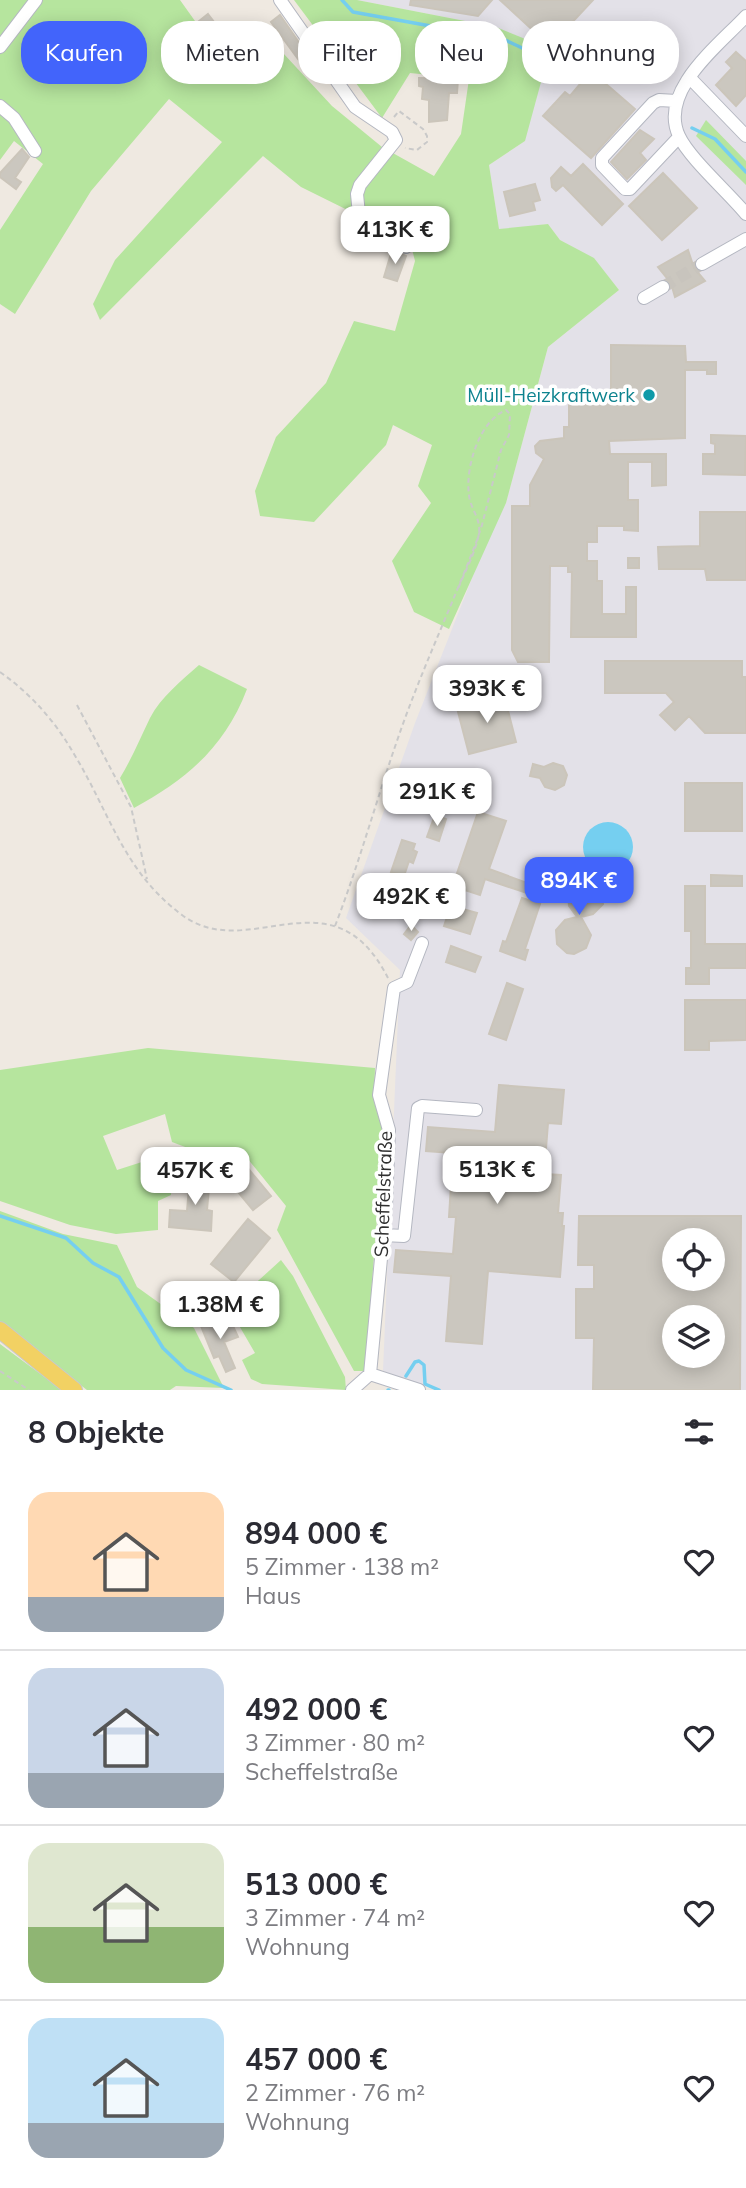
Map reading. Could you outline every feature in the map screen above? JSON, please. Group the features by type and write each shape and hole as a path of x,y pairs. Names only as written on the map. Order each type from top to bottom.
{"main road":[{"path":"0,1330 74,1390"}],"street":[{"path":"0,47 36,0"},
{"path":"280,0 355,107 394,136 360,185 357,194 360,224 406,247"},
{"path":"746,16 690,78 677,102 675,125 679,137 746,214"},
{"path":"690,78 746,136"},
{"path":"677,102 659,100 653,103 602,158 602,165 625,189 630,189 679,137"},
{"path":"0,106 14,118 35,151"},
{"path":"702,264 746,239"},
{"path":"644,298 663,287"},
{"path":"394,988 407,982 422,943"},
{"name":"Scheffelstraße","path":"370,1374 383,1235 388,1130 379,1095 394,988"},
{"path":"383,1235 404,1236 418,1108 422,1106 476,1110"},
{"path":"352,1390 356,1383 370,1374 419,1390"}],"path":[{"path":"399,111 423,128 427,142 417,150 405,148 394,136 394,114 399,111"},
{"path":"335,926 362,854 397,739 479,533 501,450 509,435 510,414 506,410 497,414 485,427 473,455 468,482 469,499 479,533"},
{"path":"0,672 33,698 50,718 74,754 126,856 184,917 206,928 236,930 330,922 375,953 394,988"},
{"path":"77,705 131,807 147,880"},
{"path":"0,1371 29,1390"}],"shaded area":[{"path":"357,0 746,0 746,1390 436,1390 383,1371 400,970 346,918 415,723 487,540 506,503 548,347 619,290 594,259 560,240 548,224 499,230 489,165 525,141 508,74 508,21 465,21"}],"green space":[{"path":"0,0 180,0 195,21 161,21 161,84 284,84 284,54 298,69 298,84 312,84 332,106 382,147 434,176 461,134 468,84 508,84 508,32 522,38 522,84 540,84 525,141 489,165 499,229 548,224 560,240 594,258 619,290 548,347 506,503 449,629 414,612 392,561 431,503 418,486 432,445 393,425 386,445 314,522 260,516 255,491 276,437 326,383 354,321 395,331 415,261 410,241 301,187 263,156 100,320 93,304 115,260 222,142 169,99 91,191 15,314 0,304 0,230 43,164 14,141 0,160"},
{"path":"294,0 357,0 465,21 415,21 415,74 410,73 382,118 357,84 401,84 401,21 310,21"},
{"path":"706,120 746,161 746,185 696,136"},
{"path":"199,665 247,689 238,710 228,728 202,759 171,785 134,808 120,778 155,710"},
{"path":"148,1048 375,1068 374,1102 384,1130 365,1371 354,1371 277,1230 286,1206 247,1158 225,1175 201,1153 172,1142 165,1114 103,1136 117,1170 173,1152 171,1195 158,1201 158,1230 116,1234 70,1225 0,1201 0,1070"},
{"path":"0,1211 63,1234 117,1245 137,1287 194,1328 224,1388 176,1386 170,1390 87,1390 9,1330 0,1322"},
{"path":"281,1260 293,1276 345,1377 346,1390 262,1384 251,1379 242,1360 255,1353 237,1322 255,1298 247,1291"},
{"path":"0,1344 62,1390 0,1390"}],"water":[{"path":"608,822 626,829 633,847 626,865 608,872 590,865 583,847 590,829"}],"building":[{"path":"411,0 492,0 478,16 410,5"},
{"path":"500,0 593,0 573,21 523,21"},
{"path":"208,14 213,21 199,21"},
{"path":"280,15 298,41 298,59 284,40 284,21 272,21"},
{"path":"736,52 746,61 746,95 736,106 716,85 732,68 726,62"},
{"path":"458,84 457,93 449,93 447,120 429,122 429,100 422,99 423,87 419,86"},
{"path":"580,84 606,84 635,109 591,158 543,116 565,92 570,96"},
{"path":"640,130 654,139 640,153 646,160 627,179 611,162"},
{"path":"22,149 29,157 15,178 21,182 16,189 0,177 0,173"},
{"path":"583,164 623,204 602,225 563,185 556,191 552,187 551,178 561,167 571,176"},
{"path":"663,173 697,208 662,240 629,206"},
{"path":"535,184 540,200 533,202 535,210 510,216 504,192"},
{"path":"392,250 406,256 397,281 384,277"},
{"path":"688,250 694,268 705,281 675,297 671,283 658,267"},
{"path":"611,345 685,346 686,362 716,362 716,374 707,374 707,370 685,370 685,438 609,441 610,454 666,454 666,485 652,486 652,462 628,462 628,500 638,500 638,531 624,530 624,526 597,526 597,542 587,542 587,561 597,561 597,581 602,581 602,614 626,614 626,587 636,587 636,637 571,637 572,572 568,572 568,566 550,566 549,662 518,662 512,650 512,506 530,506 530,485 544,459 536,453 535,446 540,441 564,438 564,427 569,427 569,395 611,395"},
{"path":"711,435 746,436 745,475 703,474 703,454 715,454"},
{"path":"700,512 746,512 746,580 707,580 705,569 659,569 658,547 700,546"},
{"path":"628,558 639,558 639,568 628,568"},
{"path":"605,661 742,661 742,677 746,677 746,733 705,733 689,716 675,730 660,715 674,702 666,693 605,693"},
{"path":"504,695 516,742 469,754 457,708"},
{"path":"553,763 563,766 567,775 564,785 555,790 545,787 540,778 530,776 533,764 544,767"},
{"path":"685,783 742,783 742,831 685,831"},
{"path":"478,812 506,821 489,869 530,884 527,893 485,879 480,895 465,890 459,908 477,913 470,934 444,926 457,887 453,885"},
{"path":"435,815 446,819 439,841 427,837"},
{"path":"402,840 415,844 413,850 417,852 413,863 409,861 404,876 391,872"},
{"path":"711,875 742,876 742,886 711,886"},
{"path":"585,880 592,881 602,890 603,904 593,914 581,917 591,935 586,948 574,954 567,953 557,944 556,930 565,920 577,917 569,906 568,892 572,886"},
{"path":"389,881 396,887 394,892 380,907 372,910 366,896 379,891"},
{"path":"685,886 705,886 705,944 746,944 746,968 709,968 709,984 686,984 686,968 691,968 691,931 685,931"},
{"path":"522,898 540,904 525,949 528,950 525,960 500,951"},
{"path":"411,925 418,932 411,940 404,934"},
{"path":"451,946 481,957 475,972 446,962"},
{"path":"507,983 523,989 506,1040 489,1034"},
{"path":"685,1000 746,1000 746,1040 709,1041 709,1050 685,1050"},
{"path":"499,1085 564,1090 561,1124 548,1123 544,1174 561,1175 558,1213 563,1213 564,1226 560,1277 488,1271 482,1344 446,1341 451,1276 394,1272 396,1250 453,1254 456,1217 449,1217 453,1153 426,1151 428,1127 495,1132"},
{"path":"246,1166 271,1196 253,1210 228,1180"},
{"path":"190,1175 210,1177 207,1210 212,1211 211,1231 169,1227 170,1210 187,1211"},
{"path":"579,1216 741,1216 740,1390 593,1390 594,1338 576,1338 576,1289 594,1289 594,1265 578,1265"},
{"path":"248,1219 270,1238 234,1282 211,1264"},
{"path":"218,1319 233,1326 238,1337 224,1342 235,1368 226,1372 219,1356 214,1358 201,1326"}],"waterway":[{"path":"342,0 353,12 503,39 522,48"},
{"path":"692,128 715,139 746,172"},
{"path":"0,1216 66,1238 93,1263 119,1277 163,1348 186,1370 231,1390"},
{"path":"406,1376 415,1362 419,1361 424,1365 425,1384 439,1390"}],"tunnel":[{"path":"663,287 702,264"}],"place":[{"name":"Müll-Heizkraftwerk","path":"649,395"}]}
